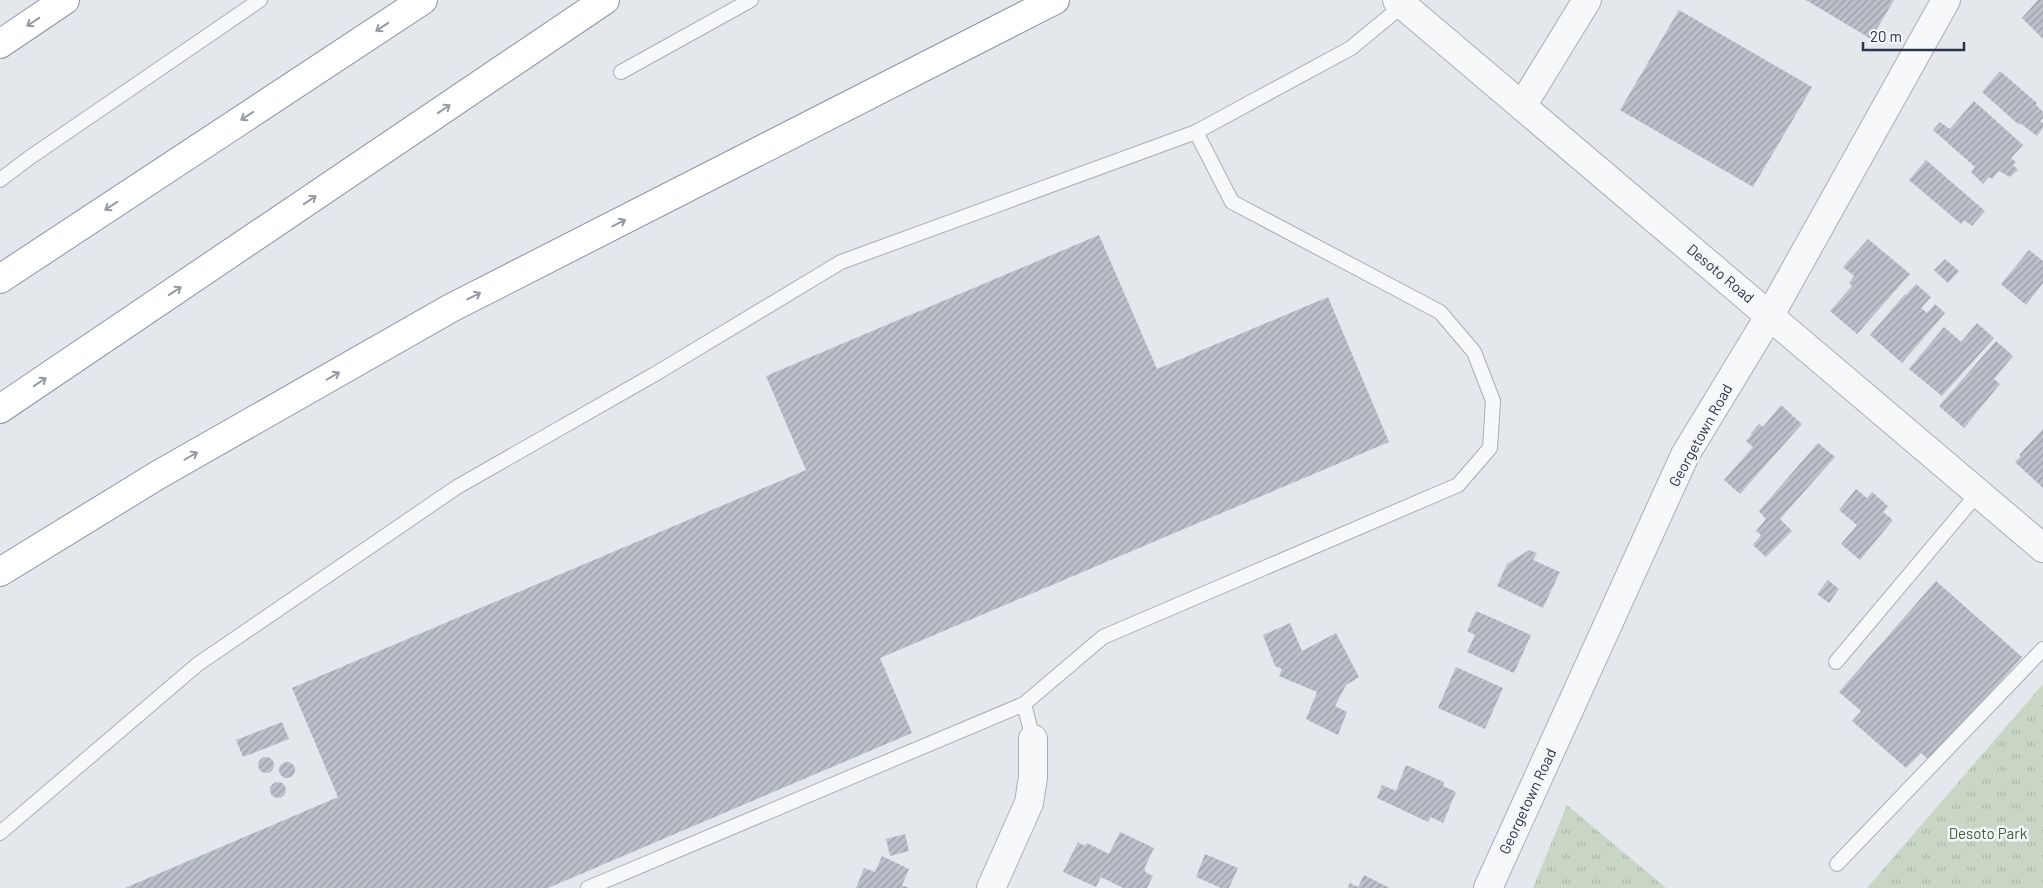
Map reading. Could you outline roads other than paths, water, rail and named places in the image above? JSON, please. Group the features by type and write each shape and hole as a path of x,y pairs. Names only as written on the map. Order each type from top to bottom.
{"highway":[{"path":"0,44 65,0"},
{"path":"0,279 423,0"},
{"path":"0,409 605,0"},
{"path":"0,572 158,475 452,308 1055,0"},
{"path":"0,583 158,475"}],"street":[{"path":"1522,106 1587,0"},
{"name":"Georgetown Road","path":"1488,888 1685,455 1770,315 1946,0"},
{"name":"Desoto Road","path":"1400,3 2043,548"},
{"path":"991,888 1029,803 1033,777 1033,739"}],"lane":[{"path":"0,180 29,158 260,0"},
{"path":"621,72 751,0"},
{"path":"0,833 198,664 457,487 655,374 841,262 1196,132 1351,48 1400,3"},
{"path":"588,888 1024,704 1103,637 1458,485 1490,448 1493,401 1474,352 1440,312 1232,202 1196,132"},
{"path":"1836,662 1978,492"},
{"path":"1837,864 2043,649"},
{"path":"1024,704 1033,739"}],"park label":[{"name":"Desoto Park","path":"1988,833"}]}
